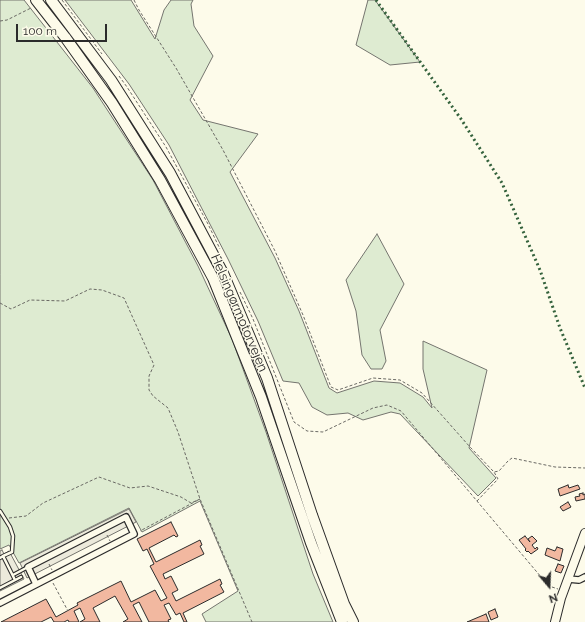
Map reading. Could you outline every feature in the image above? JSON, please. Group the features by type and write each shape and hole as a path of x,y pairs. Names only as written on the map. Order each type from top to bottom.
{"highway":[{"name":"Helsingørmotorvejen","path":"51,0 111,80 166,166 223,273 267,378 312,515 344,604 353,622"},
{"name":"Helsingørmotorvejen","path":"33,4 65,37 112,102 160,180 213,278 258,390 308,536 342,622"}],"main road":[{"path":"554,622 585,533"}],"street":[{"path":"0,603 134,534 126,518 28,567 36,584"},
{"path":"568,579 579,580 585,577"}],"lane":[{"path":"0,511 10,527 13,536 12,552 0,558"},
{"path":"3,556 15,580"},
{"path":"13,575 28,567"},
{"path":"0,588 21,577"}],"path":[{"path":"62,0 104,56"},
{"path":"134,0 176,68 223,150 275,251 332,387 338,390 373,378 400,380 422,393 498,478 477,502"},
{"path":"0,21 7,20 33,4"},
{"path":"118,74 166,147 221,251"},
{"path":"0,303 11,309 30,300 65,301 90,289 102,290 124,298 154,365 149,376 149,390 153,396 168,408 178,432 200,499 252,622"},
{"path":"240,292 253,319 294,422 307,431 323,432 373,408 387,405 401,411 549,586 564,591"},
{"path":"494,472 499,471 512,458 555,466 585,468"},
{"path":"5,518 26,516 43,503 99,477 130,488 148,486 181,497 191,503 200,499"},
{"path":"134,534 200,499"},
{"path":"104,529 112,545"},
{"path":"46,558 52,576 68,611"}],"green space":[{"path":"0,0 24,0 93,88 153,180 198,266 232,339 266,432 313,574 333,622 206,622 202,614 238,591 200,501 142,532 129,508 19,563 9,545 0,549"},
{"path":"65,0 131,0 155,39 164,10 171,0 193,0 191,4 194,26 213,56 190,100 203,120 258,134 230,172 275,258 299,311 329,388 337,393 374,381 400,383 423,397 432,408 423,369 423,341 487,370 469,448 496,478 478,496 400,414 391,412 363,420 348,413 327,415 312,407 299,383 283,381 258,321 228,259 169,145 129,84"},
{"path":"368,0 375,0 420,62 390,65 356,45"},
{"path":"377,234 404,284 380,330 386,361 382,369 371,369 362,355 356,311 346,280"}],"shaded area":[{"path":"129,509 136,522 27,578 20,563"},
{"path":"2,550 4,554 9,551 24,579 0,591 0,551"}],"building":[{"path":"568,485 569,488 578,485 580,489 560,496 558,489"},
{"path":"583,493 583,495 585,494 585,499 576,501 575,497 580,496 579,494"},
{"path":"568,502 571,507 563,511 560,507"},
{"path":"171,522 178,536 176,537 174,535 149,548 156,562 200,540 202,545 200,546 204,554 163,574 165,579 171,576 178,590 172,593 176,601 220,579 222,584 220,585 224,592 183,613 187,622 184,622 180,613 176,615 169,603 164,605 171,619 168,620 169,622 149,622 139,602 133,605 142,622 123,622 128,619 115,596 93,608 100,622 80,622 85,619 80,608 74,611 79,622 69,622 68,620 64,622 54,622 51,617 41,622 1,622 46,599 56,617 78,605 77,603 121,581 131,602 155,590 161,601 167,598 150,566 154,564 147,549 143,551 137,539"},
{"path":"525,536 530,542 528,539 532,536 537,541 532,545 535,549 537,547 538,549 531,554 525,550 526,549 519,540"},
{"path":"557,547 563,549 560,561 545,555 547,548 555,551"},
{"path":"558,564 564,566 561,573 555,571"},
{"path":"495,609 498,617 491,620 488,612"},
{"path":"486,614 489,622 467,622"}],"hedge":[{"path":"376,0 461,119 502,183 540,270 560,328 585,388"}]}
